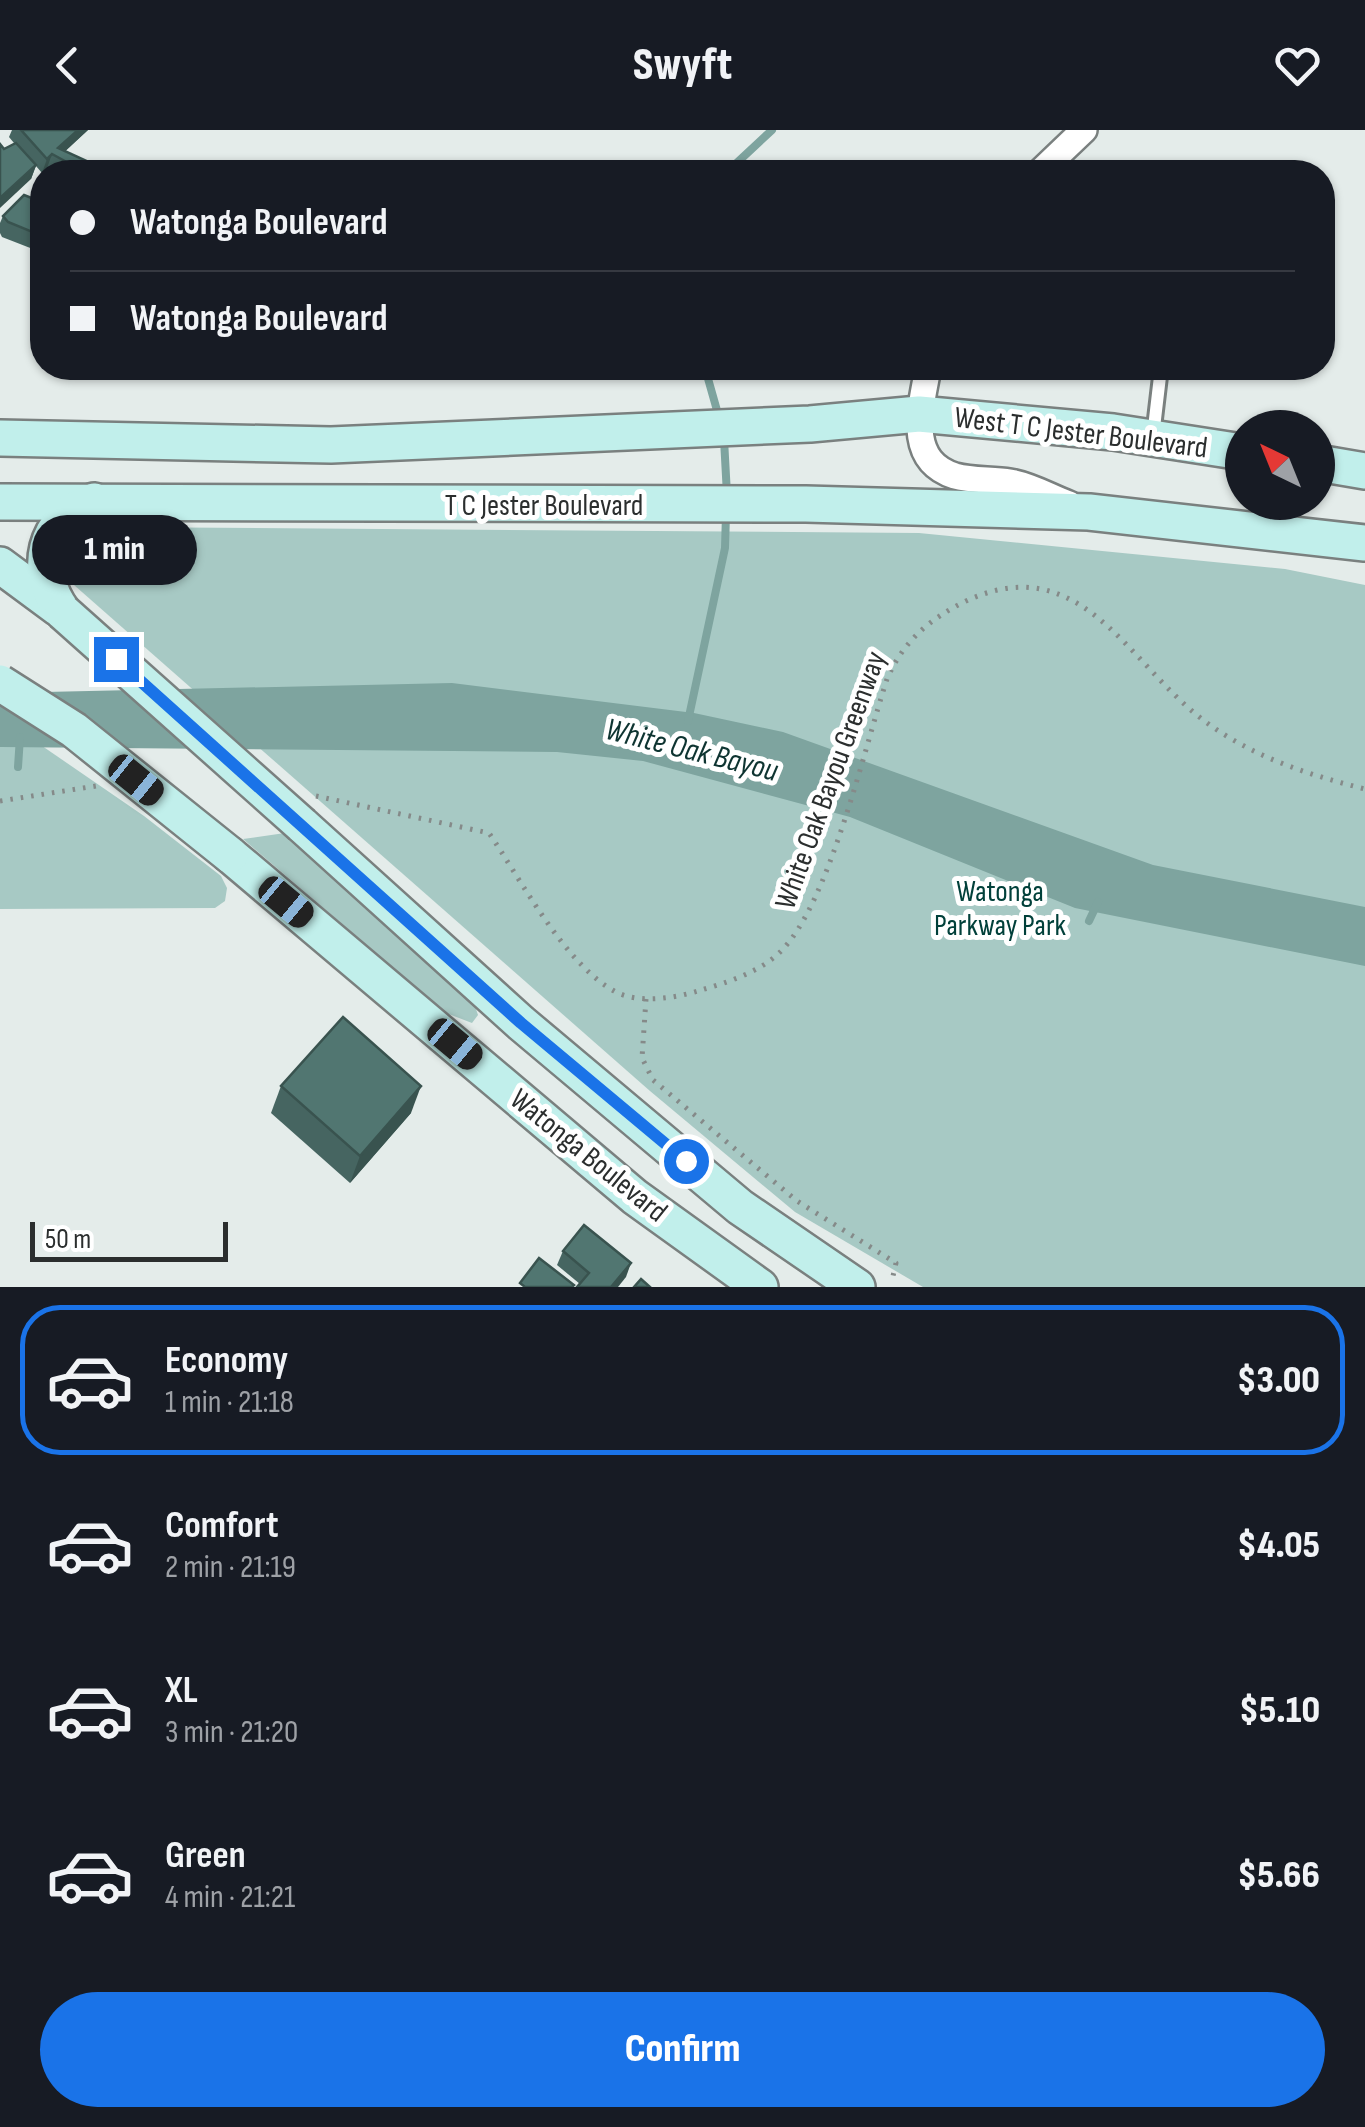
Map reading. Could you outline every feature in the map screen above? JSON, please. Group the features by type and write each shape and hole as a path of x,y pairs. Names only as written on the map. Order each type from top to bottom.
{"main road":[{"path":"0,438 330,445 810,424 919,414"},
{"name":"West T C Jester Boulevard","path":"919,414 1225,449"},
{"path":"326,503 330,445"},
{"path":"1335,465 1365,470"},
{"path":"63,612 47,585 45,554 58,525 69,514 98,500"},
{"name":"T C Jester Boulevard","path":"0,502 806,504 1089,512"},
{"path":"1089,512 1365,544"},
{"name":"Watonga Boulevard","path":"0,564 308,810 521,1023 740,1207 857,1287"},
{"name":"Watonga Boulevard","path":"0,682 74,730 230,855 635,1197 760,1287"},
{"path":"483,1068 521,1023"}],"street":[{"path":"1053,160 1084,130"},
{"path":"926,380 919,414 920,444 932,464 956,476 1013,482 1089,512"}],"lane":[{"path":"1152,438 1159,380"}],"path":[{"name":"White Oak Bayou Greenway","path":"308,810 489,833 584,966 617,992 646,998 682,996 733,980 778,954 814,908 887,680 898,654 915,634 948,610 979,596 1033,586 1065,594 1101,619 1198,716 1244,747 1282,765 1365,789"},
{"path":"0,801 98,786"},
{"path":"646,998 642,1058 653,1080 797,1201 896,1264 893,1276"}],"green space":[{"name":"Watonga Parkway Park","path":"104,527 919,533 1285,569 1365,585 1365,1287 923,1287 795,1212 650,1091 74,585 71,555"},
{"path":"0,717 144,816 221,876 227,888 225,901 215,908 0,909"},
{"path":"285,833 474,1003 478,1015 472,1023 446,1013 243,839"}],"water":[{"name":"White Oak Bayou","path":"452,683 694,713 783,732 1153,865 1365,907 1365,966 1075,908 850,817 643,761 557,752 0,747 0,693"}],"building":[{"path":"21,130 78,130 58,148 84,160 63,160 52,154 47,159"},
{"path":"16,143 31,160 30,170 0,198 0,144 4,149"},
{"path":"24,195 30,197 30,231 3,216"},
{"path":"343,1017 421,1086 360,1156 281,1086"},
{"path":"584,1225 631,1263 611,1287 577,1287 589,1273 563,1251"},
{"path":"539,1258 574,1285 525,1287 520,1283"},
{"path":"641,1279 650,1287 634,1287"}],"waterway":[{"path":"740,160 772,130"},
{"path":"708,380 720,421"},
{"path":"724,439 727,495"},
{"name":"White Oak Bayou","path":"688,721 725,548 726,514"},
{"path":"18,767 20,737"},
{"path":"1089,921 1098,902"}],"route":[{"path":"116,659 521,1023 686,1161"}]}
